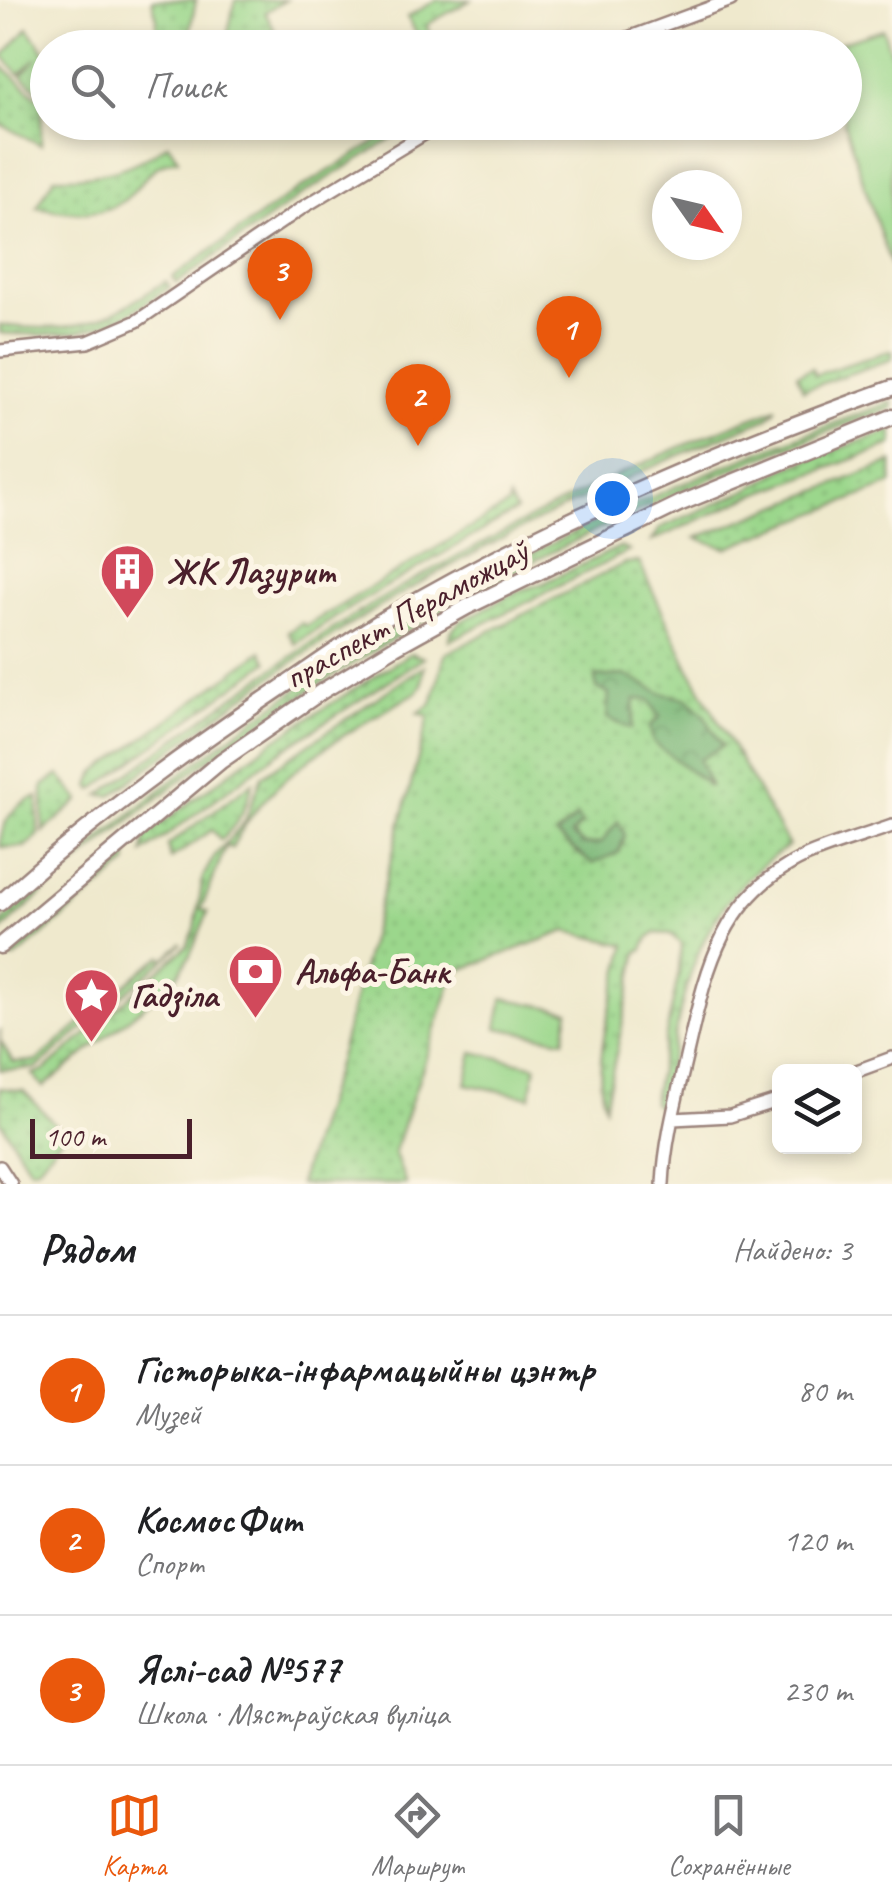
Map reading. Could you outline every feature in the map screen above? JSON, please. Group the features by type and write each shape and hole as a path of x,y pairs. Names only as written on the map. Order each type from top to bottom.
{"main road":[{"name":"праспект Пераможцаў","path":"0,903 104,816 204,740 387,617 544,534 664,478 791,424 892,388"},
{"name":"праспект Пераможцаў","path":"0,946 221,761 320,692 395,647 467,607 679,504 892,417"}],"street":[{"path":"650,30 731,0"},
{"path":"0,351 88,342 137,321 302,208 414,140"},
{"path":"663,1184 702,988 727,925 747,899 805,856 892,826"},
{"path":"862,1069 892,1058"},
{"path":"673,1119 730,1116 772,1103"},
{"path":"0,1167 11,1184"}],"green space":[{"path":"152,0 196,0 190,30 157,30"},
{"path":"235,0 286,0 265,12 274,30 229,30"},
{"path":"437,0 471,0 430,23 429,30 414,30 407,17"},
{"path":"28,28 30,64 19,74 3,56"},
{"path":"883,29 892,57 891,266 850,140 862,140 862,36"},
{"path":"0,64 30,90 30,139 0,124"},
{"path":"30,65 30,83 21,75"},
{"path":"379,140 390,140 303,194 177,283 173,277 293,193"},
{"path":"168,144 178,159 153,170 113,207 76,212 37,207 54,177 114,171"},
{"path":"166,281 170,287 147,302 90,329 50,334 0,333 0,325 50,328 88,322 124,307"},
{"path":"892,350 892,359 803,390 797,374 812,368 815,375"},
{"path":"892,402 892,408 650,505 419,624 308,692 201,766 98,846 0,932 0,924 21,905 158,792 265,712 370,642 588,526 738,460"},
{"path":"777,408 767,418 595,493 427,579 293,662 111,796 100,795 277,667 398,589 623,473"},
{"path":"892,430 892,445 751,496 652,541 660,528 750,489 785,468"},
{"path":"892,462 892,484 726,548 696,538"},
{"path":"509,499 516,511 295,644 288,632 302,623 306,626 508,505"},
{"path":"620,547 629,551 449,641 460,622 516,592"},
{"path":"639,562 691,672 789,846 755,871 729,899 710,929 684,996 661,1109 653,1099 679,972 681,944 671,934 656,933 638,951 605,1106 601,1088 602,1047 626,945 566,931 455,972 394,1152 406,1184 299,1184 338,1061 429,716 418,713 432,704 445,654 625,563"},
{"path":"262,651 268,662 93,790 90,786 94,774"},
{"path":"411,653 424,658 275,755 143,853 146,835 268,744"},
{"path":"424,666 422,685 417,692 312,757 266,798 232,848 226,846 201,909 208,912 189,957 163,999 158,995 43,1087 32,1074 44,1071 187,946 195,929 203,877 214,857 245,821 262,776"},
{"path":"625,675 661,693 688,699 704,715 722,746 699,760 711,787 653,742 650,726 660,717 649,700 635,699 632,729 607,718 609,693 596,688 595,677"},
{"path":"59,775 80,800 43,832 43,786"},
{"path":"253,782 241,814 221,840 212,830 171,859 168,845"},
{"path":"38,796 38,836 25,847 0,847 10,815 22,803"},
{"path":"577,817 582,824 571,835 585,845 601,843 618,821 625,835 619,852 592,864 556,835"},
{"path":"123,852 128,854 127,864 14,959 5,958"},
{"path":"162,956 165,959 37,1068 0,1070 0,1040 13,1062 37,1061 145,968"},
{"path":"503,998 569,1011 564,1040 497,1028"},
{"path":"473,1052 536,1066 530,1097 466,1084"},
{"path":"0,1088 24,1091 64,1134 38,1167 30,1169 0,1121"}],"place":[{"name":"Яслі-сад №577","path":"280,320"},
{"name":"Гісторыка-інфармацыйны цэнтр","path":"569,378"},
{"name":"КосмосФит","path":"418,446"},
{"name":"ЖК Лазурит","path":"128,620"},
{"name":"Альфа-Банк","path":"256,1020"},
{"name":"Гадзіла","path":"92,1044"}]}
